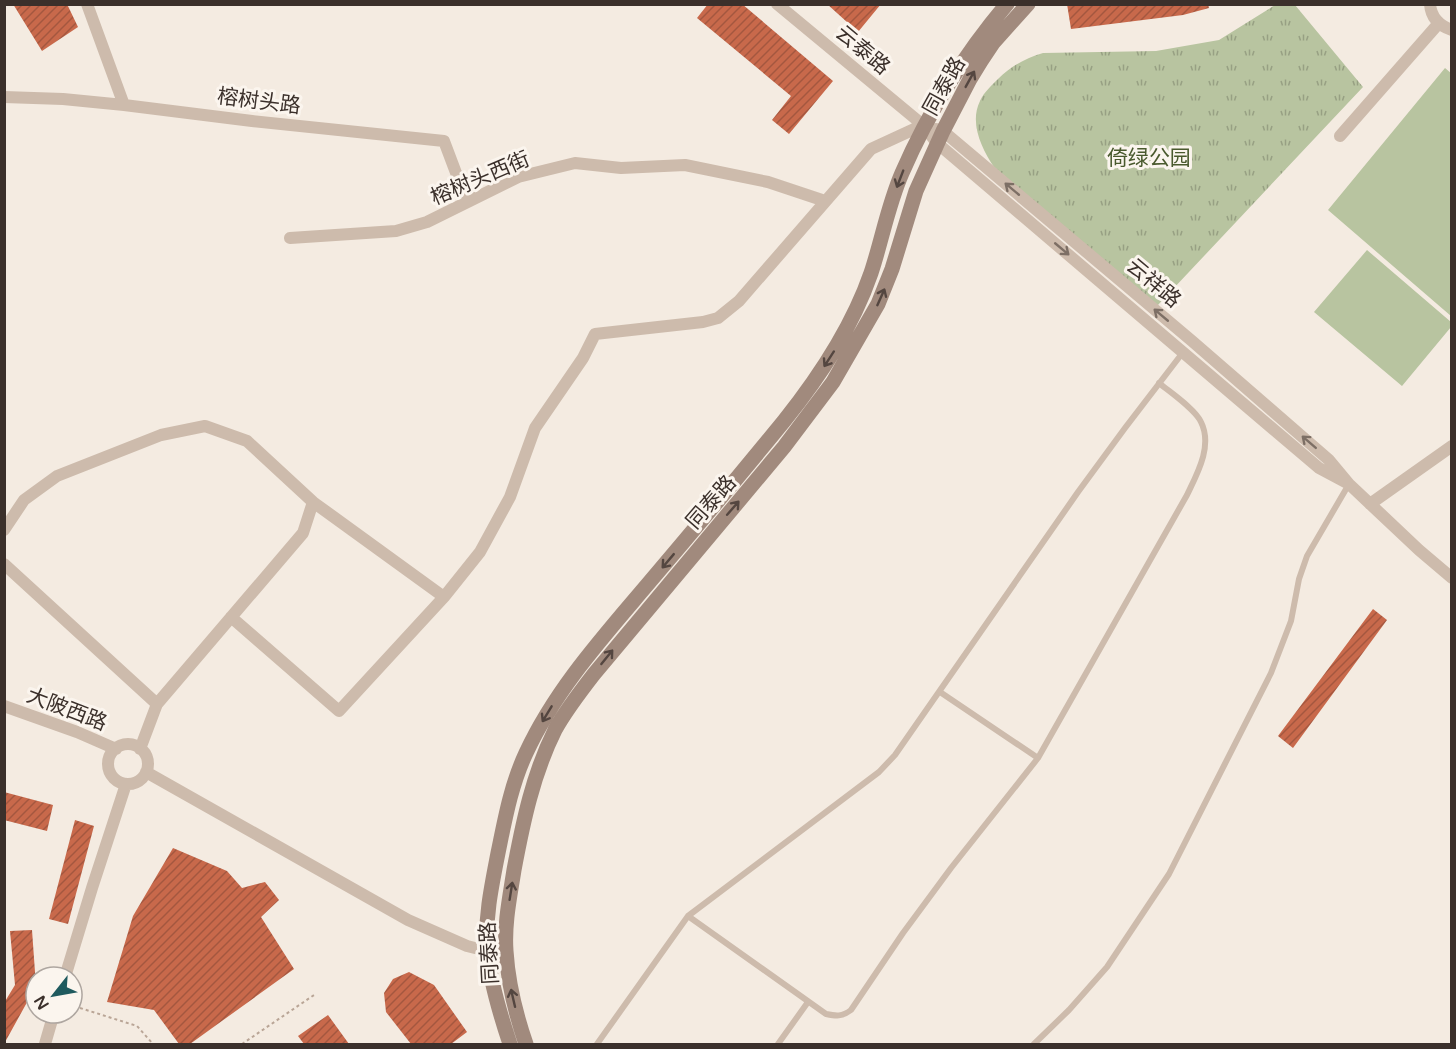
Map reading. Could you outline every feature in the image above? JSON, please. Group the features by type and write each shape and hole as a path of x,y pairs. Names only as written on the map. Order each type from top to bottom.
{"main road":[{"name":"同泰路","path":"510,1044 495,989 487,951 486,933 490,895 507,812 517,776 533,739 563,689 595,647 802,399 831,357 864,292 898,183 923,125 977,41 1007,4"},
{"name":"同泰路","path":"526,1044 514,1003 506,949 510,897 523,826 540,764 557,728 601,665 784,447 833,382 878,304 889,278 916,191 940,137 981,61 993,43 1028,4"}],"street":[{"path":"87,4 124,105"},
{"name":"云泰路","path":"777,4 940,137"},
{"path":"1430,4 1434,18 1452,30"},
{"path":"1340,136 1439,23"},
{"name":"榕树头路","path":"4,97 63,99 124,105 444,141 466,202"},
{"path":"231,617 339,711 444,597 480,552 510,497 535,428 583,358 595,334 703,322 718,318 739,301 871,149 923,125"},
{"name":"云祥路","path":"940,137 1192,341 1329,460 1349,484 1452,578"},
{"name":"云祥路","path":"940,137 1183,352 1319,468 1349,484"},
{"name":"榕树头西街","path":"290,238 396,231 427,222 518,177 575,163 621,168 685,165 768,182 825,201"},
{"path":"4,530 24,500 57,476 161,435 205,426 247,441 313,502 444,597"},
{"path":"1370,504 1452,446"},
{"path":"140,749 157,704 303,533 313,502"},
{"path":"4,564 157,704"},
{"name":"大陂西路","path":"4,706 116,748"},
{"path":"128,744 140,749 147,760 146,772 138,782 126,784 114,779 110,773 108,760 116,748 128,744"},
{"path":"146,772 408,920 467,946 487,951 506,949"},
{"path":"69,965 126,784"},
{"path":"45,1044 51,1025"}],"lane":[{"path":"597,1044 688,916 879,772 895,755 1078,492 1192,341"},
{"path":"688,916 826,1014 837,1017 851,1010 930,896 1038,758 1187,495 1202,463 1204,433 1194,413 1159,383"},
{"path":"1034,1044 1069,1010 1107,967 1169,874 1271,673 1291,621 1299,579 1307,556 1349,484"},
{"path":"940,692 1038,758"},
{"path":"778,1044 808,1002"}],"path":[{"path":"242,1044 314,995"},
{"path":"84,1009 137,1026 153,1044"}],"green space":[{"name":"倚绿公园","path":"1275,5 1295,5 1363,87 1157,306 994,167 985,152 976,127 977,109 988,89 1013,66 1043,53 1156,51 1219,40"},
{"path":"1445,68 1452,74 1451,316 1328,210"},
{"path":"1367,250 1451,322 1451,327 1402,386 1314,312"}],"building":[{"path":"13,4 67,4 78,27 42,51"},
{"path":"708,4 742,4 833,81 789,134 772,120 791,96 697,18"},
{"path":"827,4 881,4 858,32"},
{"path":"1067,4 1208,4 1209,8 1183,15 1071,29"},
{"path":"1373,609 1387,620 1293,748 1278,736"},
{"path":"4,792 53,805 47,831 4,820"},
{"path":"75,820 94,826 68,924 49,919"},
{"path":"173,848 227,871 242,888 265,882 279,900 261,917 294,969 190,1044 179,1044 154,1010 107,1002 133,916"},
{"path":"32,930 34,965 24,965 24,1008 4,1044 4,1003 15,985 10,931"},
{"path":"409,972 434,985 467,1032 451,1044 411,1044 386,1012 384,993 393,979"},
{"path":"328,1015 349,1044 304,1044 298,1036"}]}
